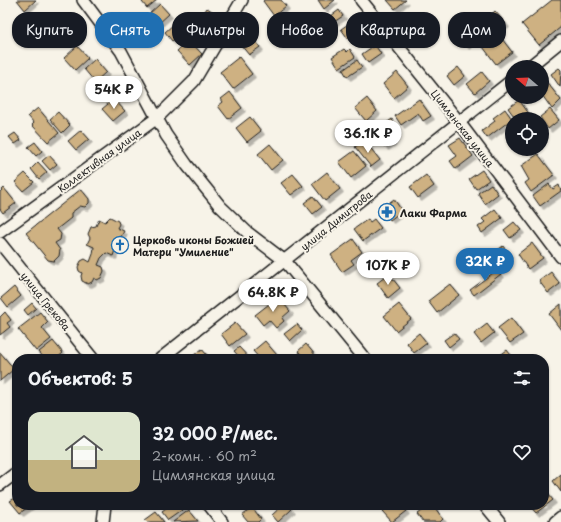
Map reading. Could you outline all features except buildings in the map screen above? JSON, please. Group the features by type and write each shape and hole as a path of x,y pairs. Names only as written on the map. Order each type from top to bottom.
{"street":[{"path":"83,0 121,51 166,135 187,165 220,206 247,232 285,261 361,354"},
{"name":"Коллективная улица","path":"0,232 157,118 194,81 242,0"},
{"name":"Цимлянская улица","path":"361,0 459,122 561,257"},
{"path":"538,60 561,41"},
{"name":"улица Димитрова","path":"166,354 505,86"},
{"name":"улица Грекова","path":"0,243 89,354"},
{"path":"0,486 12,476"},
{"path":"103,522 104,510"},
{"path":"213,510 222,522"},
{"path":"489,510 499,522"},
{"path":"555,522 561,517"}],"place":[{"name":"Лаки Фарма","path":"387,212"},
{"name":"Церковь иконы Божией Матери \"Умиление\"","path":"120,245"}]}
